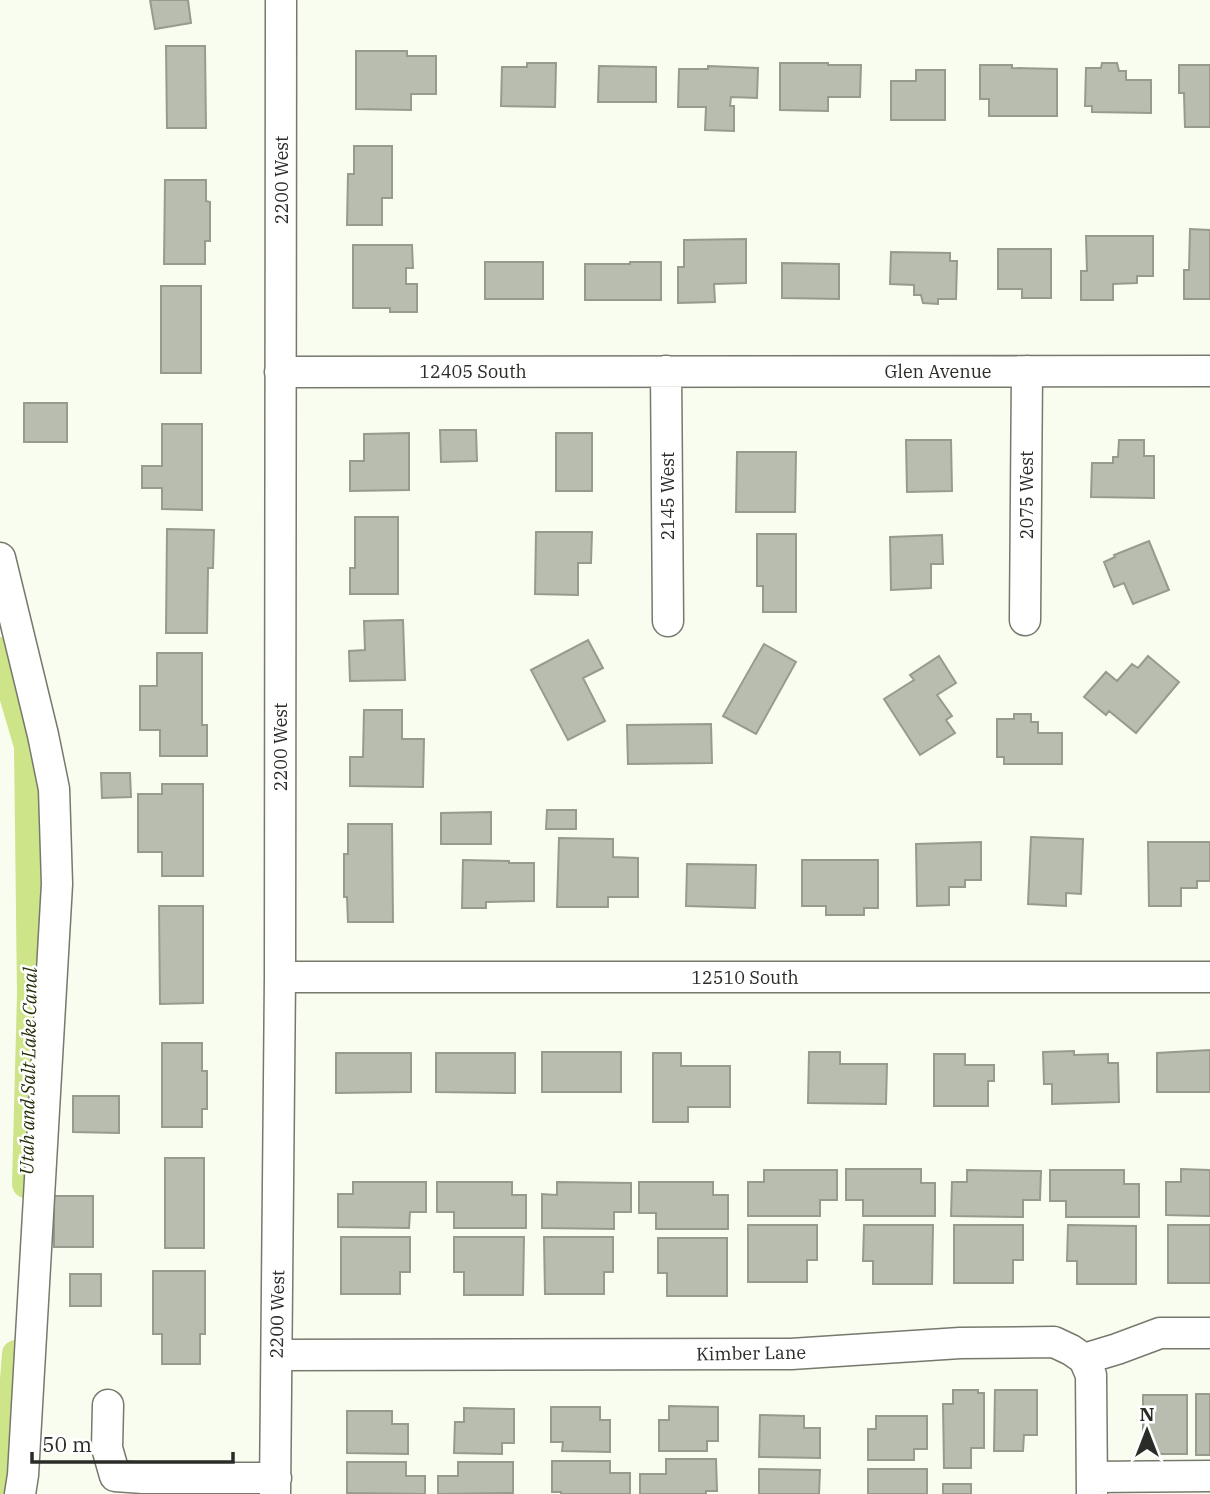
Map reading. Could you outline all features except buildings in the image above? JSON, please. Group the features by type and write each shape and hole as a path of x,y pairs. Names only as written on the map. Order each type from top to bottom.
{"street":[{"name":"2200 West","path":"275,1486 280,977 281,0"},
{"name":"12405 South","path":"280,372 666,371"},
{"name":"Glen Avenue","path":"666,371 1210,371"},
{"name":"2145 West","path":"666,371 668,621"},
{"name":"2075 West","path":"1026,620 1027,371"},
{"path":"0,558 54,789 57,884 20,1494"},
{"name":"12510 South","path":"280,977 1210,977"},
{"path":"1210,1333 1160,1333 1084,1359 1091,1375 1092,1485 1210,1476"},
{"name":"Kimber Lane","path":"277,1355 791,1354 960,1343 1054,1342 1084,1359"},
{"path":"108,1405 107,1448 115,1476 275,1486"}],"waterway":[{"name":"Utah and Salt Lake Canal","path":"0,651 28,746 31,994 26,1184"},
{"name":"Utah and Salt Lake Canal","path":"5,1494 16,1354"}]}
